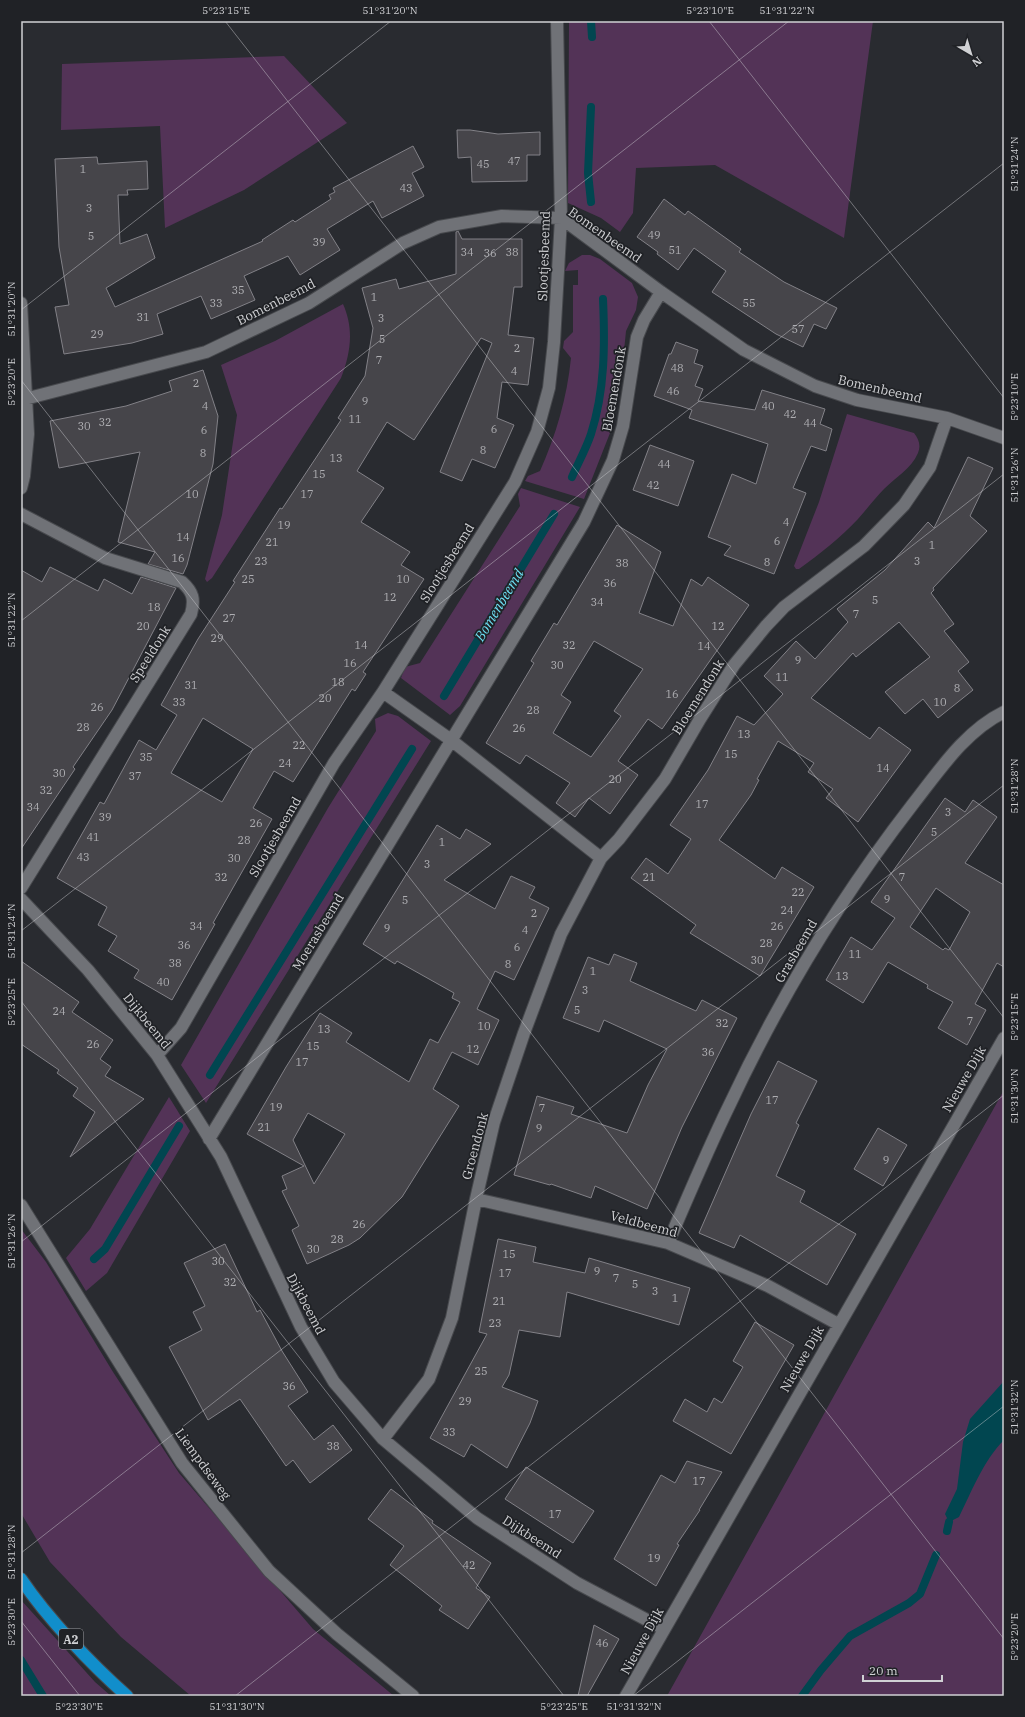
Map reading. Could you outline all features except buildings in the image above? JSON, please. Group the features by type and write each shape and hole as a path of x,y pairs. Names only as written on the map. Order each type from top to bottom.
{"highway":[{"name":"A2","path":"21,1578 33,1596 98,1669 127,1696"}],"street":[{"name":"Slootjesbeemd","path":"157,1055 180,1028 334,763 383,692 515,482 538,432 549,388 554,342 561,218 557,21"},
{"name":"Bomenbeemd","path":"23,399 206,352 309,303 403,243 439,227 502,216 561,218 661,292 744,350 815,386 857,400 947,418 1004,438"},
{"name":"Bloemendonk","path":"451,740 584,522 613,460 623,426 637,337 644,320 661,292"},
{"path":"21,303 23,399 28,434 24,476 21,488"},
{"name":"Bloemendonk","path":"601,858 619,839 665,779 734,665 766,626 784,607 864,546 904,505 930,467 947,418"},
{"name":"Speeldonk","path":"21,514 105,558 182,582 189,588 193,597 193,604 191,614 21,888"},
{"path":"383,692 451,740 601,858"},
{"name":"Grasbeemd","path":"668,1242 729,1104 777,1012 828,923 876,853 955,750 992,718 1004,712"},
{"name":"Moerasbeemd","path":"209,1139 451,740"},
{"name":"Groendonk","path":"383,1440 430,1379 452,1318 476,1198 494,1122 561,934 601,858"},
{"name":"Dijkbeemd","path":"21,899 88,970 157,1055 221,1157 301,1327 334,1382 383,1440 477,1518 576,1583 664,1629"},
{"name":"Nieuwe Dijk","path":"626,1696 838,1324 1004,1038"},
{"name":"Veldbeemd","path":"476,1198 668,1242 768,1286 838,1324"},
{"name":"Liempdseweg","path":"21,1205 182,1463 269,1571 337,1634 413,1696"}],"shaded area":[{"path":"569,21 873,21 844,238 715,165 636,168 633,213 620,232 601,218 568,203"},
{"path":"284,56 347,123 244,190 165,228 160,126 61,130 62,64"},
{"path":"582,255 590,255 600,259 632,283 638,297 636,310 626,331 622,371 610,433 584,499 525,481 528,476 540,471 556,430 564,402 571,358 563,348 564,341 573,332 573,285 578,285 578,270 565,271 569,263"},
{"path":"343,304 349,322 350,341 347,359 341,378 212,578 207,582 205,579 222,515 237,415 221,365 275,341"},
{"path":"847,414 914,433 919,443 919,450 911,464 877,496 851,526 815,558 799,569 796,569 794,566 819,502"},
{"path":"521,488 580,507 460,706 450,715 401,678 405,667 420,663 520,506 518,494"},
{"path":"388,713 398,716 431,741 206,1103 181,1065 328,808 376,731 375,719"},
{"path":"1004,1090 1004,1696 667,1696"},
{"path":"169,1097 190,1131 107,1273 86,1291 66,1258 90,1229"},
{"path":"21,1229 46,1262 113,1372 179,1473 313,1629 394,1696 191,1696 121,1637 50,1562 21,1513"},
{"path":"21,1600 95,1682 111,1696 21,1696"}],"water":[{"path":"1004,1381 1004,1440 984,1467 959,1517 949,1522 945,1514 957,1489 963,1442 970,1419"}],"waterway":[{"path":"591,21 592,37"},
{"path":"591,107 588,173 591,202"},
{"path":"572,477 591,434 599,401 604,350 603,299"},
{"name":"Bomenbeemd","path":"444,696 554,514"},
{"path":"210,1075 412,749"},
{"path":"94,1259 105,1249 179,1126"},
{"path":"947,1531 949,1522"},
{"path":"802,1696 821,1670 850,1636 909,1603 920,1594 936,1555"},
{"path":"21,1660 43,1696"}]}
